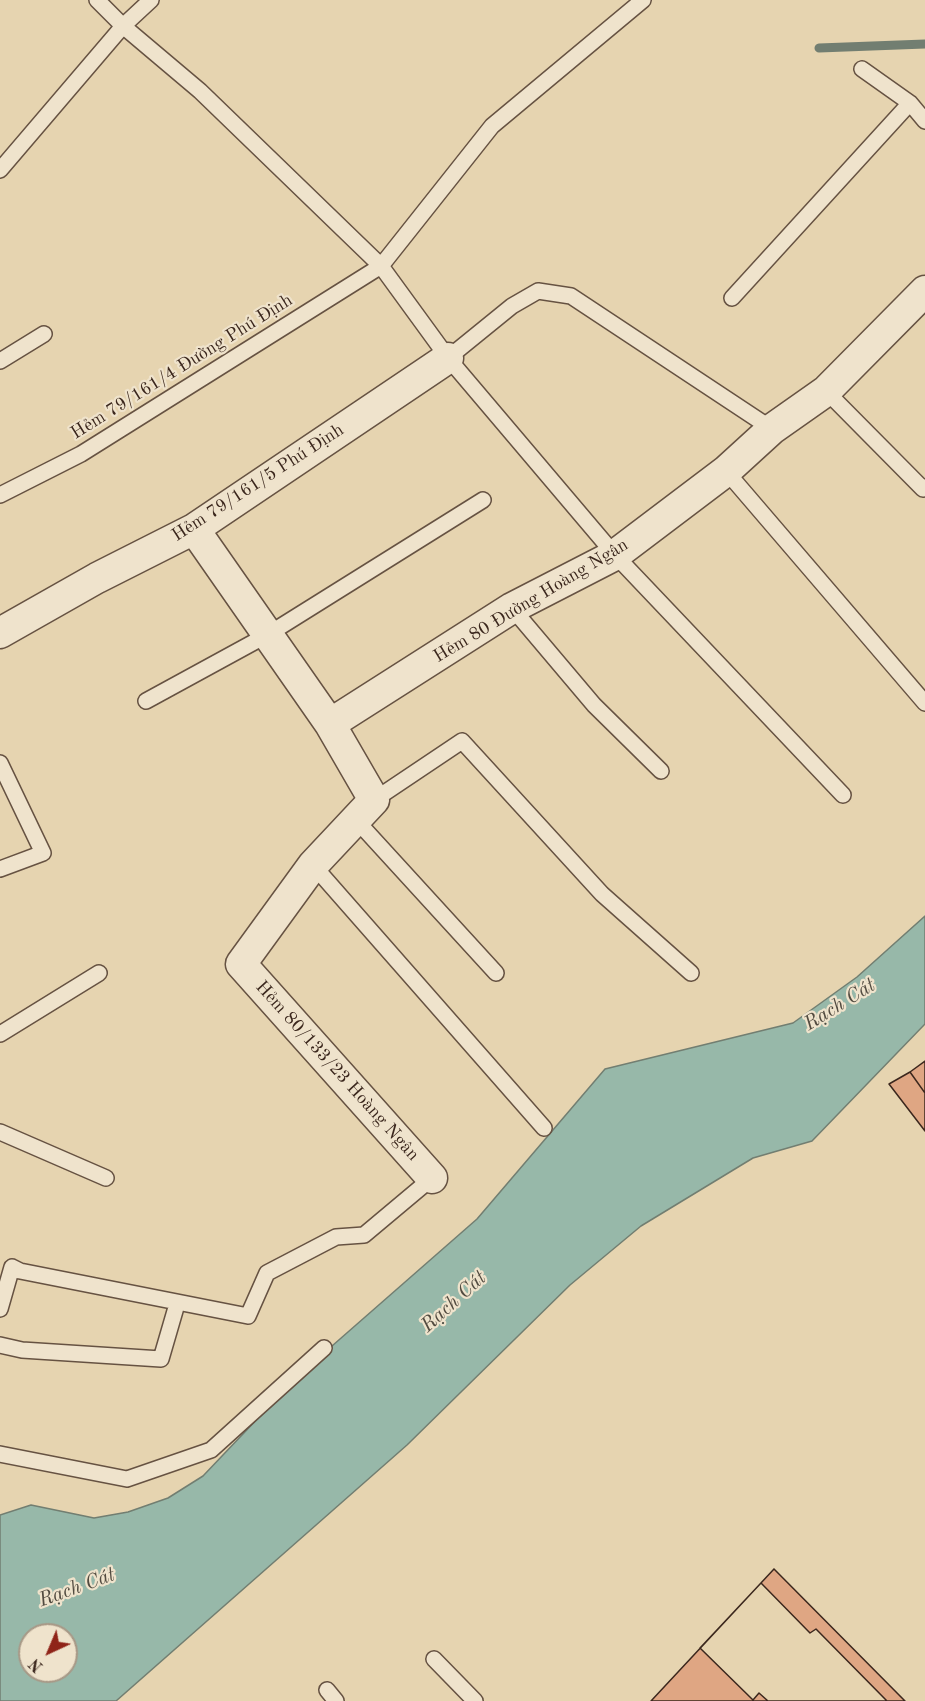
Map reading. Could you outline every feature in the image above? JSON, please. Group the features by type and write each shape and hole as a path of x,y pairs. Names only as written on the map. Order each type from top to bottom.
{"street":[{"name":"Hẻm 80 Đường Hoàng Ngân","path":"330,724 512,608 615,555 726,471 772,429 826,391 925,291"},
{"name":"Hẻm 79/161/5 Phú Định","path":"0,633 97,578 194,529 447,358"},
{"path":"194,529 330,724 366,811 313,865"},
{"name":"Hẻm 80/133/23 Hoàng Ngân","path":"313,865 241,964 432,1178"}],"lane":[{"path":"97,0 123,26 200,91 381,266 447,358 615,555 843,795"},
{"path":"0,170 123,26 151,0"},
{"name":"Hẻm 79/161/4 Đường Phú Định","path":"0,495 81,454 381,266 492,126 643,0"},
{"path":"862,69 910,103 925,121"},
{"path":"732,298 910,103"},
{"path":"447,358 512,306 538,291 571,296 772,429"},
{"path":"0,361 44,334"},
{"path":"826,391 924,489"},
{"path":"726,471 925,703"},
{"path":"146,701 267,635 483,500"},
{"path":"512,608 594,705 661,771"},
{"path":"496,973 366,811 462,741 602,894 691,973"},
{"path":"0,763 43,853 0,869"},
{"path":"313,865 544,1128"},
{"path":"0,1034 99,973"},
{"path":"0,1132 106,1178"},
{"path":"0,1309 12,1267 20,1271 177,1304 248,1316 267,1273 336,1237 364,1235 432,1178"},
{"path":"0,1345 22,1350 161,1359 177,1304"},
{"path":"0,1454 127,1479 211,1450 324,1348"},
{"path":"434,1659 475,1701"}],"water":[{"name":"Rạch Cát","path":"925,916 925,1024 812,1141 753,1158 641,1226 570,1285 407,1445 116,1701 0,1701 0,1515 31,1505 94,1518 128,1512 168,1498 203,1476 300,1374 477,1219 605,1069 793,1023 857,977"}],"building":[{"path":"925,1061 925,1093 910,1072"},
{"path":"910,1072 925,1093 925,1131 889,1084"},
{"path":"774,1569 905,1701 651,1701"},
{"path":"761,1583 810,1633 816,1629 887,1701 768,1701 759,1693 753,1700 700,1648"}],"waterway":[{"path":"819,48 925,44"}]}
